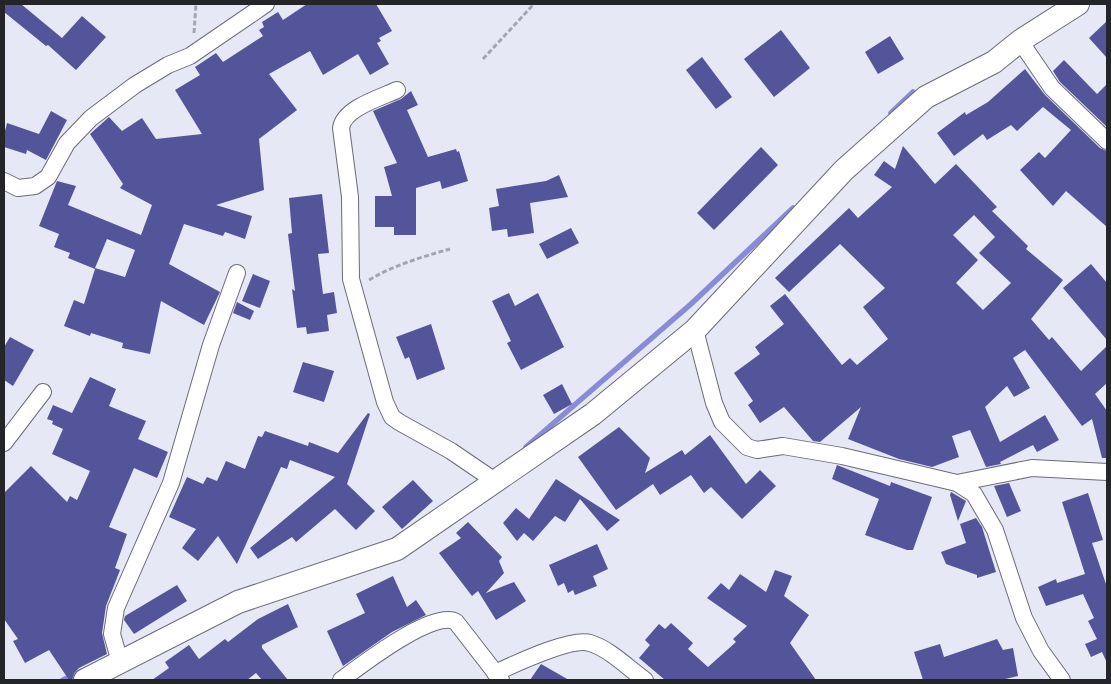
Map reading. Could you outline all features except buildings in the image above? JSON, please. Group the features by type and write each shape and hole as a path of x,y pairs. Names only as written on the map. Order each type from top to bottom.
{"street":[{"path":"4,181 18,188 35,186 48,177 67,143 91,118 135,85 168,65 190,56 266,4"},
{"path":"85,680 238,602 397,549 592,414 695,330 844,170 926,97 994,62 1020,41 1078,4"},
{"path":"1020,41 1052,88 1107,141"},
{"path":"397,90 348,114 342,121 341,128 350,196 351,279 385,402 392,417 451,451 495,481"},
{"path":"120,662 112,634 116,608 171,483 211,345 237,272"},
{"path":"695,330 714,403 722,422 747,447 757,450 777,446 799,448 956,483 967,488 981,502 995,530 1024,618 1041,651 1062,680"},
{"path":"4,444 43,392"},
{"path":"956,483 1032,468 1107,472"},
{"path":"341,680 402,639 436,620 445,619 456,622 498,677 543,652 588,642 604,650 644,680"}],"path":[{"path":"190,56 196,4"},
{"path":"483,59 534,4"},
{"path":"354,290 383,272 450,250"}],"waterway":[{"path":"891,113 913,92"},
{"path":"526,447 691,304 793,208"},
{"path":"63,680 82,671"}]}
